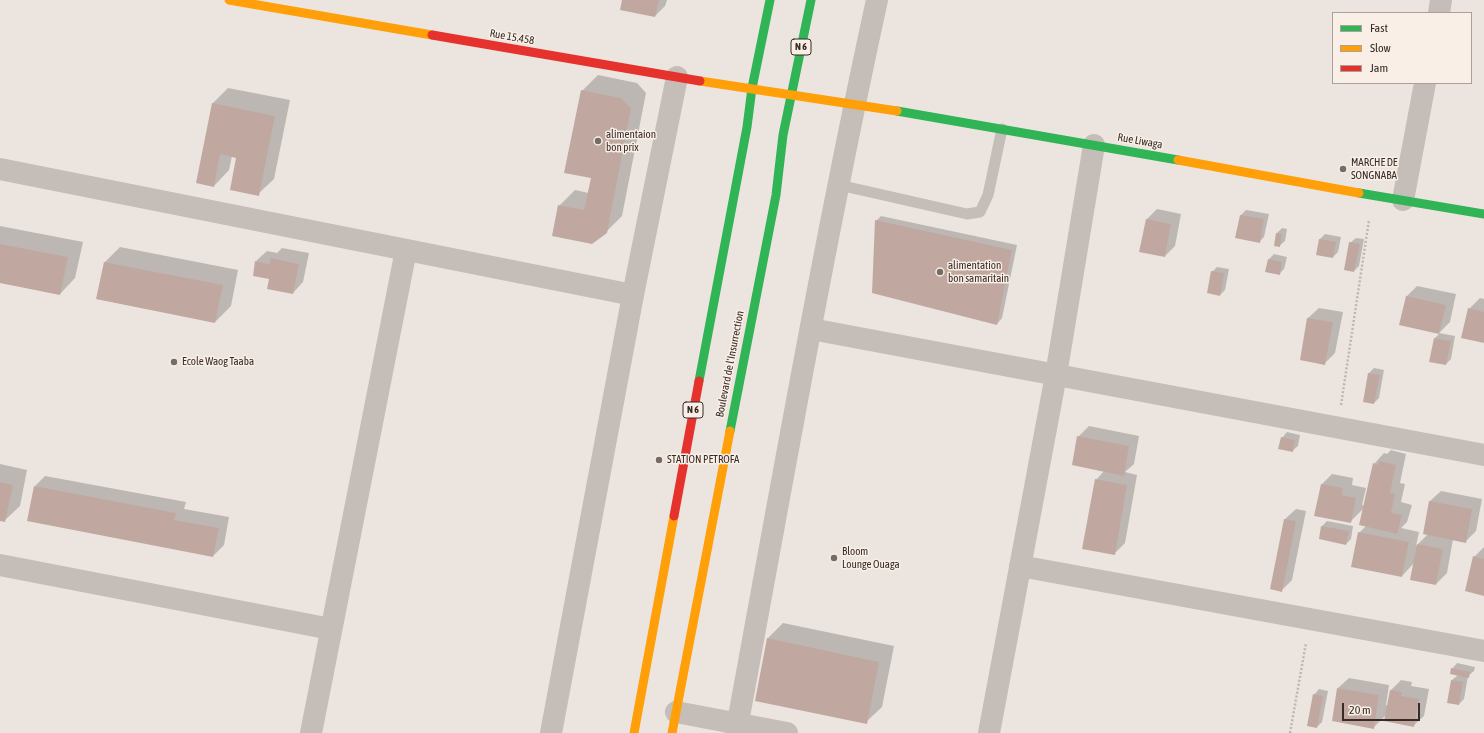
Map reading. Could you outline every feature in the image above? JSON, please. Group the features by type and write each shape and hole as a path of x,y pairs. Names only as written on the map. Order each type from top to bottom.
{"main road":[{"name":"Rue 15.458","path":"229,0 677,77 792,94"},
{"name":"N 6","path":"634,733 747,127 752,88 770,0"},
{"name":"Boulevard de l'Insurrection","path":"674,723 776,195 783,135 811,0"},
{"name":"Rue Liwaga","path":"792,94 1002,129 1484,214"}],"street":[{"path":"737,728 854,104 877,0"},
{"path":"1439,12 1441,0"},
{"path":"551,733 633,295 677,77"},
{"path":"1403,200 1425,84"},
{"path":"989,733 1056,375 1094,145"},
{"path":"0,169 633,295"},
{"path":"311,733 406,250"},
{"path":"811,329 1484,455"},
{"path":"0,565 331,630"},
{"path":"1020,566 1484,651"},
{"path":"674,723 788,733"}],"lane":[{"path":"839,185 967,214 980,212 988,195 1002,129"}],"path":[{"path":"1338,428 1372,195"},
{"path":"1290,733 1310,619"}],"building":[{"path":"622,0 659,0 655,17 620,10"},
{"name":"alimentaion bon prix","path":"581,90 621,98 631,108 607,233 592,244 552,236 558,205 584,210 591,178 564,173"},
{"path":"212,103 275,116 259,196 230,190 236,158 220,154 214,187 196,183"},
{"path":"1240,215 1264,219 1260,243 1235,238"},
{"path":"1146,219 1171,224 1165,257 1139,252"},
{"name":"alimentation bon samaritain","path":"875,220 1012,250 997,325 872,293"},
{"path":"1276,233 1282,234 1280,247 1274,246"},
{"path":"1319,239 1336,242 1333,258 1316,255"},
{"path":"1349,242 1360,244 1354,272 1344,270"},
{"path":"0,244 68,257 60,295 0,283"},
{"path":"271,258 299,264 293,294 267,289 269,279 253,276 255,261 269,264"},
{"path":"1268,259 1282,262 1280,275 1265,272"},
{"path":"104,262 223,285 215,323 96,299"},
{"path":"1211,271 1224,273 1220,296 1207,293"},
{"path":"1406,296 1446,305 1439,334 1399,325"},
{"path":"1468,308 1484,312 1484,343 1461,338"},
{"path":"1307,318 1333,322 1325,365 1300,360"},
{"path":"1434,338 1451,341 1446,365 1429,362"},
{"path":"1368,373 1380,375 1374,404 1363,402"},
{"path":"1077,436 1129,446 1124,476 1072,465"},
{"path":"1281,437 1295,440 1293,452 1278,449"},
{"path":"1379,461 1396,465 1390,493 1395,494 1391,513 1402,515 1397,534 1359,525 1373,463 1378,465"},
{"path":"1095,479 1127,485 1115,555 1082,549"},
{"path":"0,482 13,485 5,522 0,521"},
{"path":"1321,484 1343,488 1342,495 1356,498 1351,523 1314,516"},
{"path":"34,486 176,513 174,520 219,528 213,557 27,521"},
{"path":"1429,501 1472,509 1466,543 1423,534"},
{"path":"1284,519 1296,521 1282,592 1270,589"},
{"path":"1321,526 1349,531 1346,545 1319,539"},
{"path":"1358,532 1409,542 1402,577 1351,567"},
{"path":"1417,544 1443,549 1436,585 1410,580"},
{"path":"1473,556 1484,559 1484,596 1465,591"},
{"path":"767,638 879,662 867,724 755,701"},
{"path":"1451,668 1470,672 1469,678 1450,674"},
{"path":"1451,680 1463,682 1459,705 1447,703"},
{"path":"1337,688 1379,695 1374,729 1332,721"},
{"path":"1390,690 1402,692 1401,696 1419,699 1414,727 1384,721"},
{"path":"1313,694 1323,696 1317,728 1307,726"}],"traffic: fast":[{"path":"699,381 747,127 752,88 770,0"},
{"path":"730,431 776,195 783,135 811,0"},
{"path":"897,111 1178,160"},
{"path":"1359,193 1484,214"}],"traffic: slow":[{"path":"229,0 432,35"},
{"path":"700,81 897,111"},
{"path":"1178,160 1359,193"},
{"path":"672,733 730,431"},
{"path":"634,733 674,516"}],"traffic: jam":[{"path":"432,35 700,81"},
{"path":"674,516 699,381"}],"place":[{"name":"alimentaion bon prix","path":"598,141"},
{"name":"MARCHE DE SONGNABA","path":"1343,169"},
{"name":"alimentation bon samaritain","path":"940,272"},
{"name":"Ecole Waog Taaba","path":"174,362"},
{"name":"STATION PETROFA","path":"659,460"},
{"name":"Bloom Lounge Ouaga","path":"834,558"}]}
